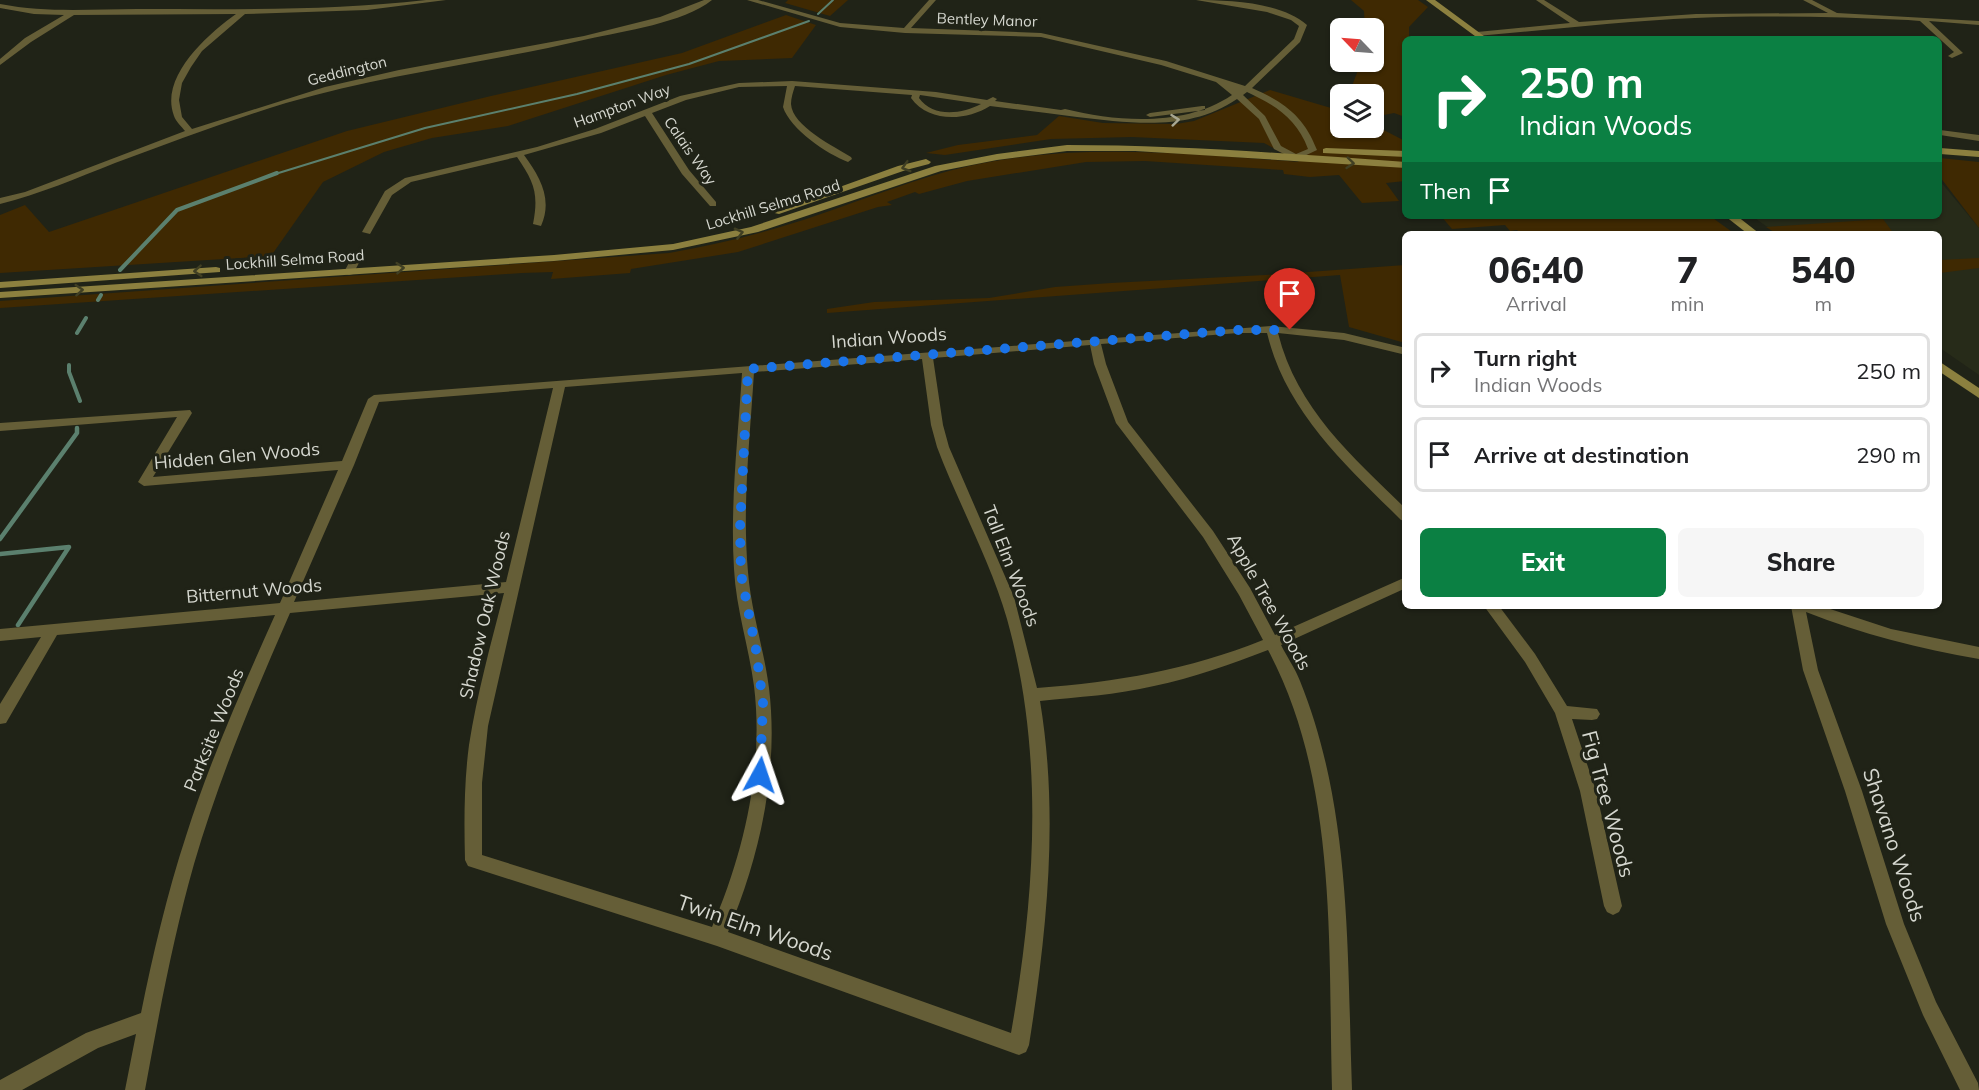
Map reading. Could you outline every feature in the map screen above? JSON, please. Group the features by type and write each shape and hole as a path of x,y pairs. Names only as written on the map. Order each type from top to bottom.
{"main road":[{"path":"1430,0 1480,36"},
{"name":"Lockhill Selma Road","path":"0,285 623,244 708,231 791,207 902,168 965,153 1024,144 1105,139 1402,154"},
{"name":"Lockhill Selma Road","path":"0,295 635,252 712,240 801,215 939,168 1029,152 1068,148 1135,148 1296,157 1359,164 1402,165"},
{"path":"1942,150 1979,154"},
{"path":"1734,219 1751,231"},
{"path":"1942,367 1979,394"}],"street":[{"path":"0,6 74,12 243,12 351,10 443,0"},
{"name":"Geddington","path":"0,201 28,194 264,107 330,88 407,71 584,39 676,16 709,0"},
{"name":"Bentley Manor","path":"750,0 830,23 905,31 1041,35 1163,63 1247,89 1274,100 1291,114 1307,134 1313,150"},
{"path":"905,31 933,0"},
{"name":"Hampton Way","path":"367,232 388,193 408,180 573,139 683,98 719,89 762,83 792,83 936,94 992,100 1073,114 1130,119 1181,120 1202,115 1247,89 1297,40 1303,26 1282,14 1199,0"},
{"path":"1539,0 1578,25"},
{"path":"1806,0 1838,16"},
{"path":"0,63 28,40 74,12"},
{"path":"191,133 181,125 176,114 176,91 181,76 202,45 243,12"},
{"path":"1489,36 1578,25 1696,16 1838,16 1979,23"},
{"path":"1922,19 1940,36"},
{"path":"1942,37 1959,53 1952,56"},
{"name":"Bentley Manor","path":"1220,82 1262,118 1270,128 1277,147"},
{"path":"792,83 787,99 790,116 802,128 848,159"},
{"name":"Hampton Way","path":"917,93 915,98 922,108 943,114 975,111 992,100"},
{"name":"Calais Way","path":"647,112 685,172 713,204"},
{"path":"1262,118 1291,114"},
{"path":"1942,133 1979,138"},
{"path":"1277,147 1296,157 1313,150"},
{"path":"519,154 541,188 543,199 538,224"},
{"path":"791,207 801,215"},
{"path":"349,272 355,261"},
{"path":"36,293 46,282"},
{"path":"1271,329 1277,356 1306,408 1327,435 1402,513"},
{"name":"Indian Woods","path":"374,399 1271,329 1332,334 1402,351"},
{"name":"Apple Tree Woods","path":"1095,342 1100,364 1122,423 1208,534 1245,592 1292,680 1312,741 1325,804 1335,888 1342,1090"},
{"name":"Tall Elm Woods","path":"927,355 937,425 943,447 1013,618 1032,695 1042,781 1041,885 1019,1045"},
{"path":"717,937 742,871 755,813 762,755 763,703 741,562 740,528 748,369"},
{"name":"Shadow Oak Woods","path":"474,860 471,807 474,755 560,383"},
{"name":"Parksite Woods","path":"135,1090 149,1020 194,836 284,608 348,465 374,399"},
{"name":"Hidden Glen Woods","path":"0,427 186,413 144,482 348,465"},
{"path":"1032,695 1135,684 1172,676 1272,644 1402,584"},
{"name":"Bitternut Woods","path":"0,635 512,587"},
{"name":"Fig Tree Woods","path":"1493,609 1530,658 1562,712 1588,791 1613,906"},
{"name":"Shavano Woods","path":"1798,609 1811,677 1847,772 1895,925 1945,1042 1971,1090"},
{"path":"1814,609 1870,630 1979,653"},
{"path":"0,718 53,630"},
{"name":"Fig Tree Woods","path":"1562,712 1592,714"},
{"name":"Twin Elm Woods","path":"474,860 717,937 1019,1045"},
{"path":"3,1090 93,1040 149,1020"}],"shaded area":[{"path":"788,0 848,0 830,16 785,3"},
{"path":"1351,0 1418,0 1428,7 1409,27 1409,36 1402,36 1402,116 1394,113 1384,115 1384,84 1353,84 1357,72 1384,72 1384,18 1364,18 1364,11"},
{"path":"786,15 816,25 792,58 719,61 666,75 508,126 432,138 384,152 323,182 271,256 0,273 0,215 25,205 49,232 347,131 682,53"},
{"path":"1270,90 1330,108 1330,138 1384,138 1384,130 1402,139 1402,181 1386,183 1399,201 1362,203 1339,175 1310,177 1284,174 1283,170 1145,161 1086,162 967,181 919,194 915,192 887,202 892,205 878,207 738,252 631,269 630,273 551,279 553,272 522,273 0,308 0,301 669,253 763,232 930,176 969,166 1051,154 1175,153 1299,162 1264,143 1132,137 1051,139 945,155 926,153 958,145 1037,135 1059,116 1103,123 1176,124 1194,121"},
{"path":"1942,158 1979,162 1979,228 1942,180"},
{"path":"1942,183 1979,228 1979,375 1942,349 1942,231 1773,231 1756,219 1942,219"},
{"path":"1444,219 1714,219 1731,231 1510,231 1505,225 1452,229"},
{"path":"1883,219 1892,231 1772,231 1766,227"},
{"path":"1979,258 1979,268 1942,273 1942,260"},
{"path":"1402,265 1402,342 1349,327 1340,275 827,313 827,309 874,302 989,298 1055,287"}],"waterway":[{"path":"818,14 833,0"},
{"path":"272,175 425,128 577,94 689,64 809,21"},
{"path":"120,270 177,210 277,173"},
{"path":"98,300 101,295"},
{"path":"77,333 86,318"},
{"path":"69,365 69,372 80,401"},
{"path":"0,539 77,433 77,428"},
{"path":"0,554 69,547 18,625"}],"route":[{"path":"760,775 763,703 756,650 741,574 740,528 748,369 1238,330 1290,330"}]}
